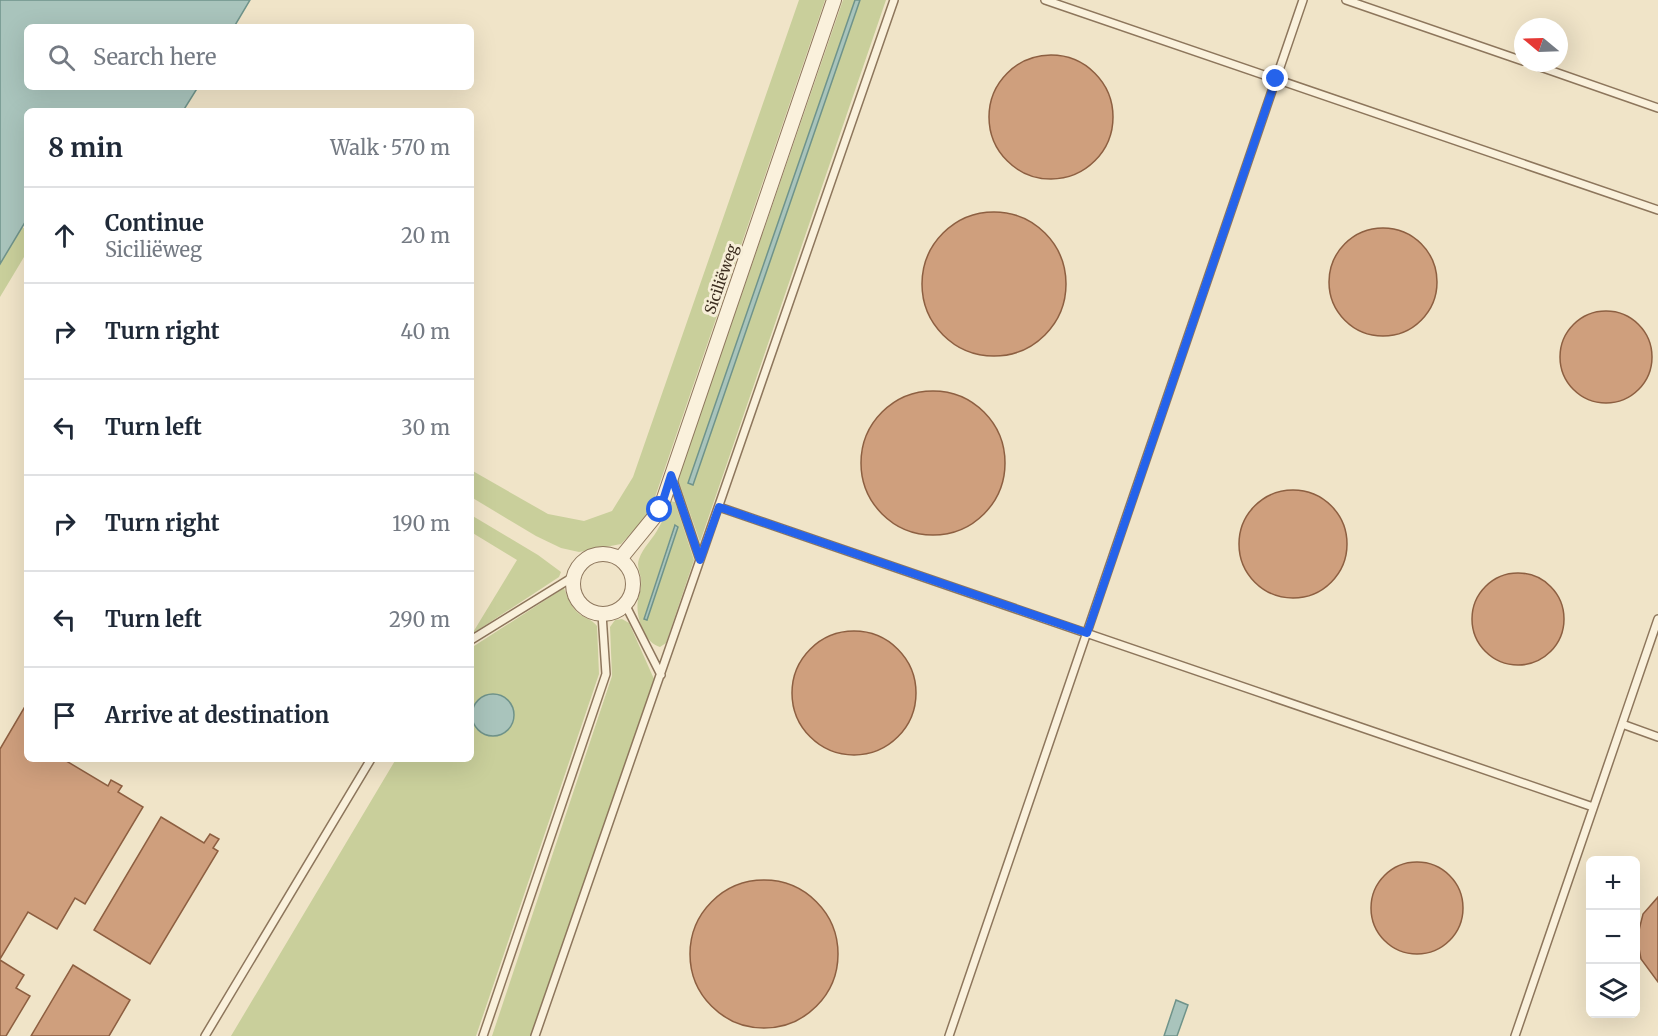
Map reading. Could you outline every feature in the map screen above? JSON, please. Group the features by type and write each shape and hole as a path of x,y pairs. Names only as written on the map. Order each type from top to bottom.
{"street":[{"name":"Siciliëweg","path":"620,559 660,510 834,0"},
{"path":"592,555 612,555 620,559 631,572 633,580 630,597 625,604 610,614 585,609 574,595 573,577 577,568 592,555"}],"lane":[{"path":"536,1036 894,0"},
{"path":"1045,0 1658,210"},
{"path":"949,1036 1303,0"},
{"path":"1346,0 1514,58"},
{"path":"1555,72 1658,108"},
{"path":"671,475 700,560"},
{"path":"719,507 1593,807"},
{"path":"474,638 573,577"},
{"path":"625,604 661,675"},
{"path":"483,1036 606,674 602,614"},
{"path":"1515,1036 1658,619"},
{"path":"1622,724 1658,737"},
{"path":"206,1036 369,762"}],"green space":[{"path":"799,0 825,0 647,516 621,544 579,552 561,548 536,536 474,499 474,472 548,514 584,521 612,511 633,477"},
{"path":"843,0 855,0 688,483 693,485 860,0 886,0 700,542 678,479"},
{"path":"22,227 24,228 24,257 0,297 0,264"},
{"path":"670,501 675,502 694,560 666,643 660,647 649,640 639,620 637,606 641,578 638,565","holes":["674,526 678,527 647,620 644,618"]},
{"path":"474,517 538,555 561,572 559,577 474,633 474,631 517,560 474,534"},
{"path":"564,588 569,601 580,615 597,626 599,674 476,1036 231,1036 394,762 474,762 474,646"},
{"path":"622,619 629,623 654,679 531,1036 492,1036 612,676 610,627 615,620"}],"water":[{"path":"0,0 250,0 236,24 24,24 24,90 196,90 185,108 24,108 24,224 0,264"},
{"path":"855,0 860,0 693,485 688,483"},
{"path":"675,525 678,527 647,620 644,619"},
{"path":"493,694 501,696 508,700 514,715 512,723 508,730 501,734 493,736 485,734 478,730 474,723 474,707 478,700 485,696"},
{"path":"1176,1000 1188,1005 1177,1036 1164,1036"}],"building":[{"path":"1051,55 1075,60 1095,73 1108,93 1113,117 1108,141 1095,161 1075,174 1051,179 1027,174 1007,161 994,141 989,117 994,93 1007,73 1027,60"},
{"path":"994,212 1021,218 1034,224 1045,233 1054,244 1060,257 1066,284 1060,311 1054,324 1045,335 1034,344 1021,350 994,356 967,350 954,344 943,335 934,324 928,311 922,284 928,257 934,244 943,233 954,224 967,218"},
{"path":"1383,228 1404,232 1421,244 1433,261 1437,282 1433,303 1421,320 1404,332 1383,336 1362,332 1345,320 1333,303 1329,282 1333,261 1345,244 1362,232"},
{"path":"1606,311 1632,319 1644,331 1652,357 1644,383 1632,395 1606,403 1580,395 1568,383 1560,357 1568,331 1580,319"},
{"path":"933,391 960,397 973,403 984,412 993,423 999,436 1005,463 999,490 993,503 984,514 973,523 960,529 933,535 906,529 893,523 882,514 873,503 867,490 861,463 867,436 873,423 882,412 893,403 906,397"},
{"path":"1293,490 1314,494 1331,506 1343,523 1347,544 1343,565 1331,582 1314,594 1293,598 1272,594 1255,582 1243,565 1239,544 1243,523 1255,506 1272,494"},
{"path":"1518,573 1544,581 1556,593 1564,619 1556,645 1544,657 1518,665 1492,657 1480,645 1472,619 1480,593 1492,581"},
{"path":"854,631 878,636 889,641 898,649 906,658 911,669 916,693 911,717 906,728 898,737 889,745 878,750 854,755 830,750 819,745 810,737 802,728 797,717 792,693 797,669 802,658 810,649 819,641 830,636"},
{"path":"24,708 24,762 68,762 108,786 111,780 122,786 118,792 143,807 85,904 75,898 57,929 28,912 0,959 0,749"},
{"path":"161,817 204,843 210,834 219,839 213,848 218,851 150,964 94,930"},
{"path":"1417,862 1443,870 1455,882 1463,908 1455,934 1443,946 1417,954 1391,946 1379,934 1371,908 1379,882 1391,870"},
{"path":"764,880 792,885 805,892 816,902 826,913 833,926 838,954 833,982 826,995 816,1006 805,1016 792,1023 764,1028 736,1023 723,1016 712,1006 702,995 695,982 690,954 695,926 702,913 712,902 723,892 736,885"},
{"path":"1658,897 1658,982 1641,959 1640,926 1643,914"},
{"path":"0,960 24,975 16,988 30,996 6,1036 0,1036"},
{"path":"73,965 130,1000 109,1036 31,1036"}],"route":[{"path":"660,510 671,475 700,560 719,507 1087,633 1276,79"}]}
